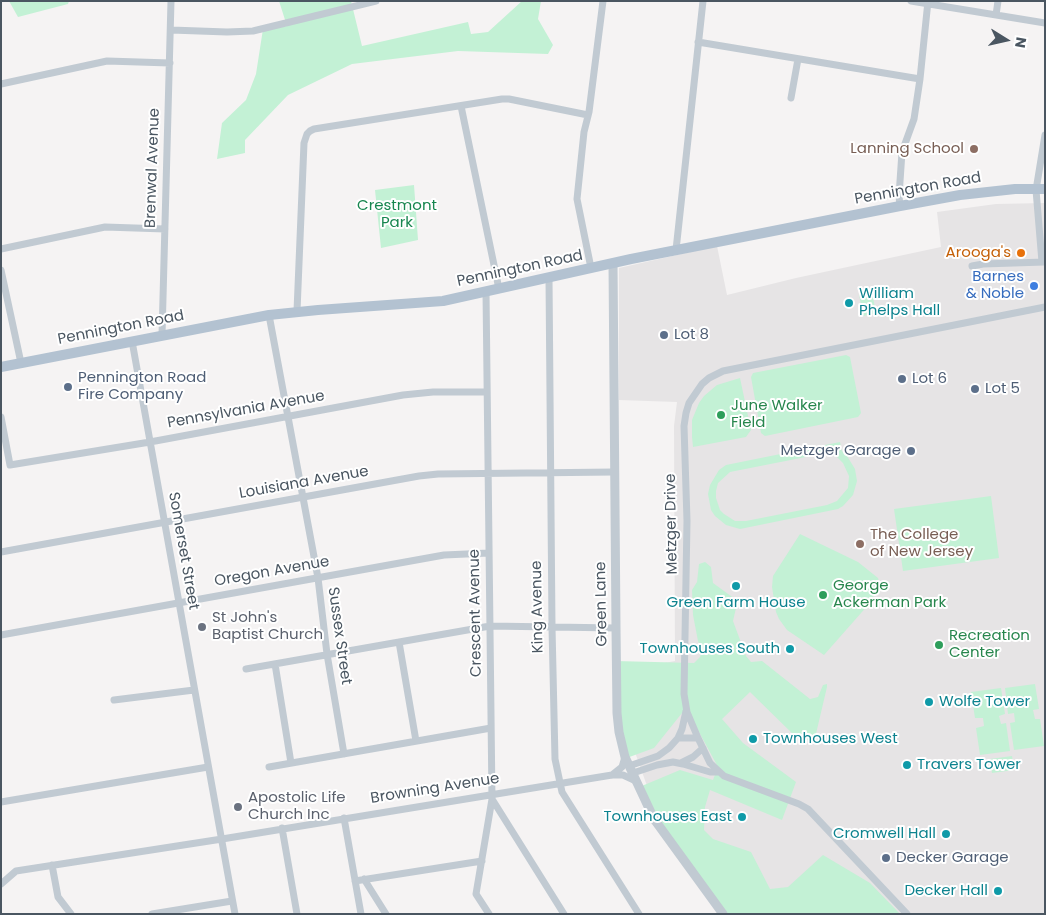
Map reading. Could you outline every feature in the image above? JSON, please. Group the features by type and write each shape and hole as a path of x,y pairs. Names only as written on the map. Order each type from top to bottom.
{"main road":[{"name":"Pennington Road","path":"1,367 269,315 297,311 427,303 486,292 676,250 900,206 960,195 1041,189"}],"street":[{"name":"Brenwal Avenue","path":"162,335 171,1"},
{"path":"171,30 253,31 376,1"},
{"path":"591,268 576,199 602,1"},
{"path":"676,250 703,1"},
{"path":"911,1 1045,23"},
{"path":"996,15 998,1"},
{"path":"900,206 902,152 914,119 928,3"},
{"path":"698,42 920,80"},
{"path":"791,98 798,59"},
{"path":"1,84 107,60 170,63"},
{"path":"297,311 304,141 307,134 314,129 509,99 588,115"},
{"path":"461,106 499,289"},
{"path":"972,266 1043,262 1041,189 1045,136"},
{"path":"1,249 105,227 165,229"},
{"name":"Green Lane","path":"613,264 618,724 631,769 654,819 723,914"},
{"path":"1,270 21,363"},
{"name":"King Avenue","path":"549,278 554,750 562,792 639,914"},
{"name":"Crescent Avenue","path":"486,292 492,797 476,894 489,914"},
{"name":"Metzger Drive","path":"718,772 710,763 698,738 686,708 684,694 687,521 684,426 689,403 702,384 715,374 732,368 1045,307"},
{"name":"Sussex Street","path":"269,315 318,578 327,654 344,754"},
{"name":"Somerset Street","path":"132,341 235,914"},
{"name":"Pennsylvania Avenue","path":"1,417 10,465 150,442 420,393 487,392"},
{"name":"Louisiana Avenue","path":"1,552 420,476 488,473 614,472"},
{"name":"Oregon Avenue","path":"1,635 444,555 489,553"},
{"path":"246,668 490,626 616,628"},
{"path":"399,642 416,741"},
{"path":"275,664 291,763"},
{"path":"114,700 194,690"},
{"path":"612,775 622,776 631,769 664,752 678,738 682,729 686,708"},
{"path":"269,767 490,728"},
{"path":"678,738 698,738"},
{"path":"681,763 693,757 703,748"},
{"path":"612,775 620,769 665,763 681,763 710,772 718,772 733,780 799,804 808,809 907,914"},
{"path":"1,802 208,767"},
{"name":"Browning Avenue","path":"1,884 16,871 344,818 492,797 559,783 612,775"},
{"path":"492,797 564,914"},
{"path":"344,818 361,914"},
{"path":"282,828 297,914"},
{"path":"355,881 482,860"},
{"path":"52,865 58,897 71,914"},
{"path":"364,879 386,914"},
{"path":"152,914 232,901"}],"shaded area":[{"name":"The College of New Jersey","path":"1045,203 1045,914 739,912 651,797 631,741 626,670 675,661 674,426 677,402 619,400 619,268 717,246 727,295 941,247 937,212 996,204"}],"green space":[{"path":"9,1 69,1 68,4 18,17"},
{"path":"279,1 351,1 362,46 468,22 471,34 488,32 522,1 541,1 538,19 553,45 548,54 458,51 352,64 288,95 245,140 245,153 217,159 222,123 246,100 256,74 263,29 287,26"},
{"name":"Crestmont Park","path":"414,185 418,240 381,248 375,190"},
{"path":"872,292 876,313 863,316 859,294"},
{"path":"846,355 850,357 861,413 858,417 765,436 761,433 751,377 753,373"},
{"name":"June Walker Field","path":"740,378 751,430 746,437 693,447 692,420 699,403 717,385"},
{"path":"840,442 842,451 855,469 857,481 853,495 838,509 740,529 726,525 711,510 708,494 710,485 719,470 726,465","holes":["826,453 837,457 843,463 849,476 848,488 837,501 827,505 746,521 735,521 720,510 716,498 718,483 730,472"]},
{"path":"991,496 999,558 903,571 894,509"},
{"name":"George Ackerman Park","path":"800,534 858,562 878,578 880,585 869,604 824,655 787,630 776,612 772,587 773,576"},
{"path":"705,562 711,567 713,583 735,599 736,608 733,621 746,656 751,662 762,661 810,699 818,697 823,685 827,684 827,687 813,741 797,738 750,692 722,719 743,743 796,782 782,820 710,790 705,807 704,830 713,839 751,852 770,889 788,887 823,855 870,883 900,914 721,914 637,788 680,770 713,780 718,767 686,708 654,748 624,759 615,661 694,663 700,657 702,651 693,615 692,590 697,582 699,564"},
{"path":"1035,684 1039,709 1033,710 1035,719 1040,719 1044,746 1014,750 1010,723 1015,722 1014,713 1008,714 1005,688"},
{"path":"1001,688 1005,714 999,716 1001,724 1006,723 1010,751 980,755 976,728 984,726 983,718 975,718 971,692"},
{"path":"1012,756 1014,770 992,773 990,759"}],"place":[{"name":"Lanning School","path":"974,149"},
{"name":"Arooga's","path":"1021,253"},
{"name":"Barnes & Noble","path":"1034,286"},
{"name":"William Phelps Hall","path":"849,303"},
{"name":"Lot 8","path":"664,335"},
{"name":"Lot 6","path":"902,379"},
{"name":"Pennington Road Fire Company","path":"68,387"},
{"name":"Lot 5","path":"975,389"},
{"name":"June Walker Field","path":"721,415"},
{"name":"Metzger Garage","path":"911,451"},
{"name":"The College of New Jersey","path":"860,544"},
{"name":"Green Farm House","path":"736,586"},
{"name":"George Ackerman Park","path":"823,595"},
{"name":"St John's Baptist Church","path":"202,627"},
{"name":"Recreation Center","path":"939,645"},
{"name":"Townhouses South","path":"790,649"},
{"name":"Wolfe Tower","path":"929,702"},
{"name":"Townhouses West","path":"753,739"},
{"name":"Travers Tower","path":"907,765"},
{"name":"Apostolic Life Church Inc","path":"238,807"},
{"name":"Townhouses East","path":"742,817"},
{"name":"Cromwell Hall","path":"946,834"},
{"name":"Decker Garage","path":"886,858"},
{"name":"Decker Hall","path":"998,891"}]}
